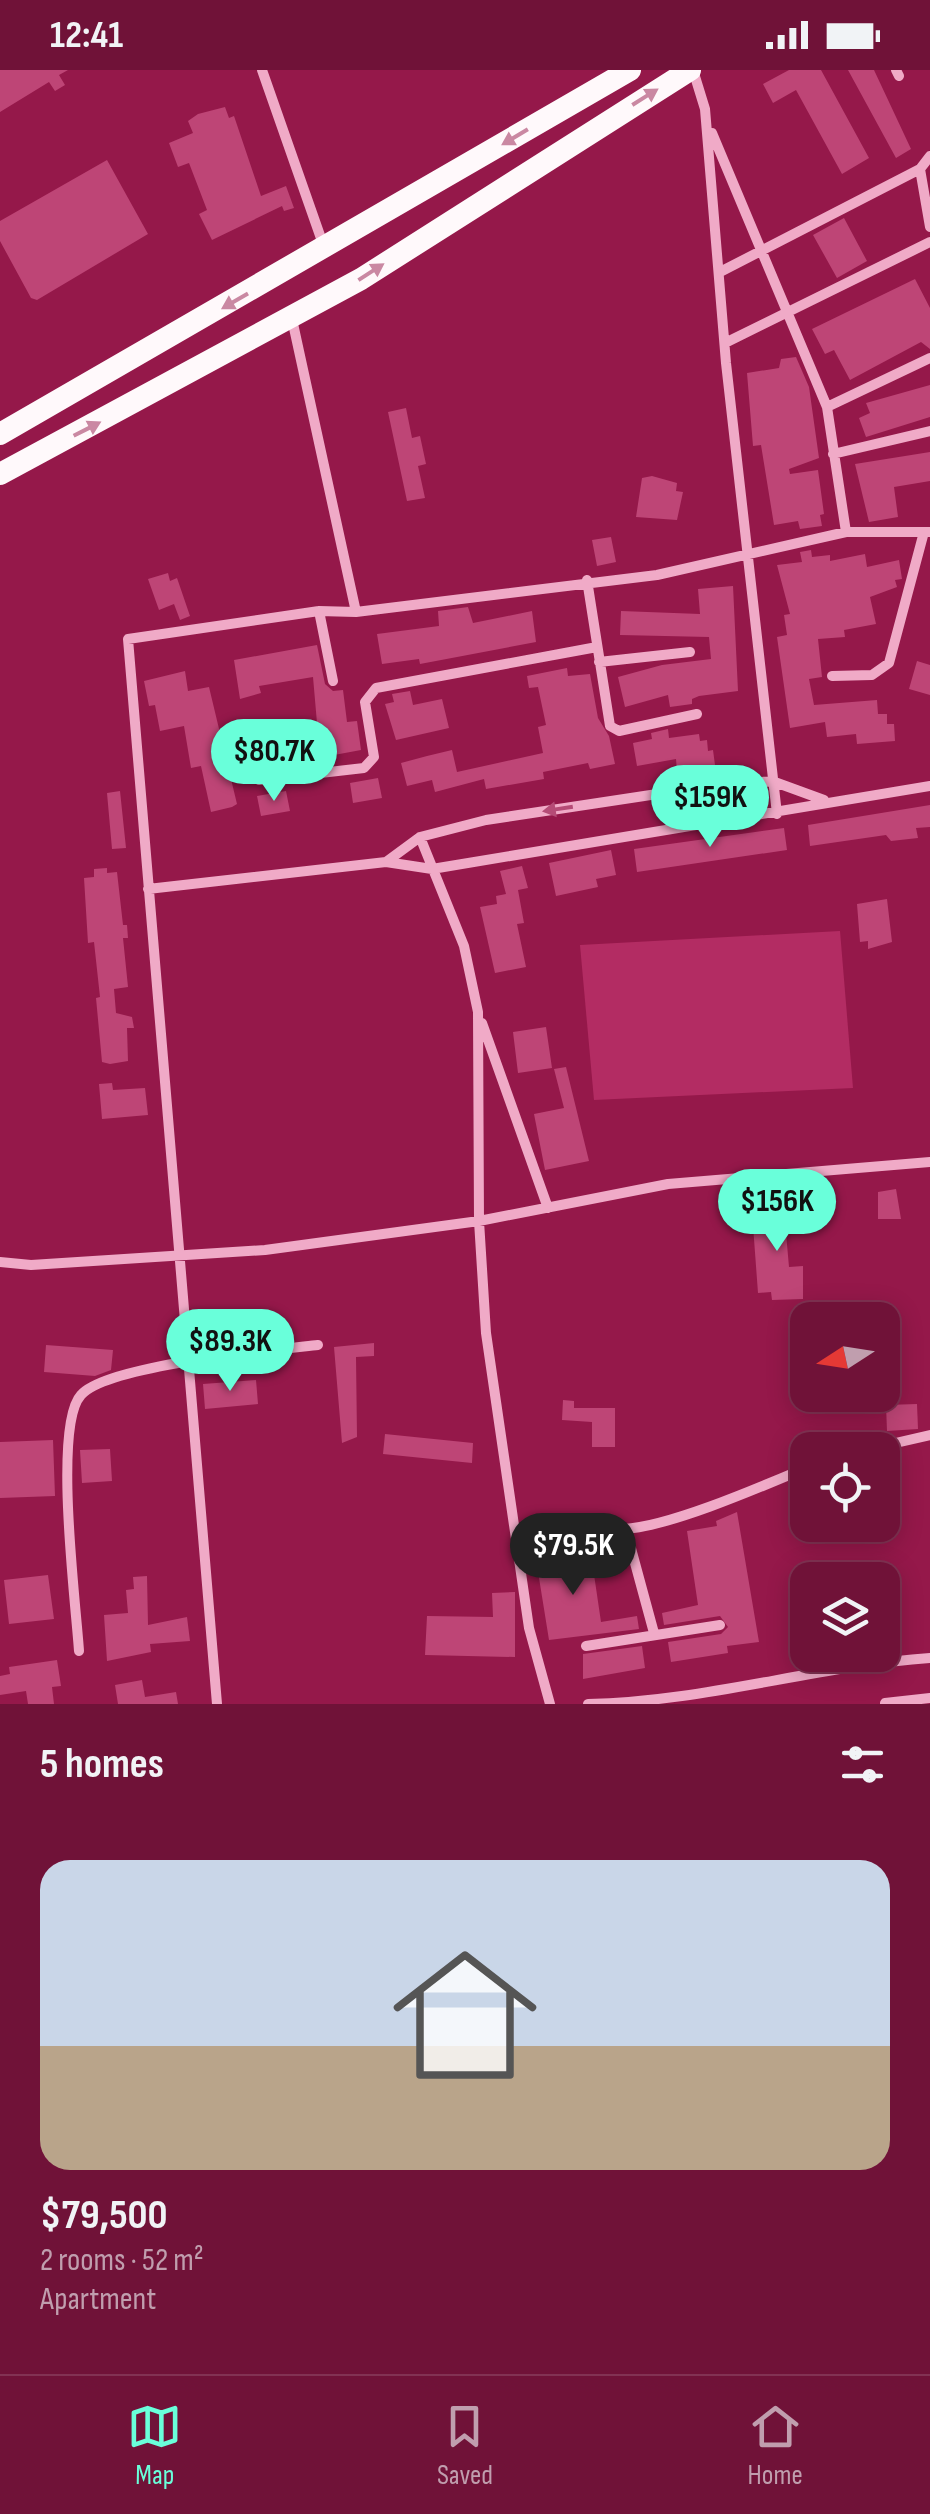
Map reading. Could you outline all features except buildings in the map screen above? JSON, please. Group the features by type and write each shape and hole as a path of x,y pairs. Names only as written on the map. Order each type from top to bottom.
{"highway":[{"path":"0,434 325,250 630,70"},
{"path":"0,474 292,319 692,70"}],"street":[{"path":"262,70 325,250"},
{"path":"692,70 706,120 827,407 846,532"},
{"path":"706,120 725,343 777,814"},
{"path":"720,272 920,168 930,156"},
{"path":"920,168 930,227"},
{"path":"725,343 930,242"},
{"path":"292,319 356,612"},
{"path":"827,407 930,358"},
{"path":"833,454 930,431"},
{"path":"217,1704 128,639 319,611 356,612 657,574 846,532 927,532 889,663 872,675 832,676"},
{"path":"587,580 614,730 697,714"},
{"path":"319,611 332,681"},
{"path":"239,726 248,772 258,780 364,768 374,757 365,702 376,688 597,646"},
{"path":"599,662 690,652"},
{"path":"386,862 420,837 486,820 710,786 772,781 826,800"},
{"path":"148,889 386,862 432,869 777,814 826,800 930,786"},
{"path":"420,837 464,946 478,1012 548,1208"},
{"path":"478,1012 479,1221 486,1333 529,1628 550,1704"},
{"path":"0,1262 30,1265 179,1258 479,1221 668,1184 930,1162"},
{"path":"79,1651 66,1444 77,1398 90,1386 188,1360 318,1345"},
{"path":"900,1442 930,1435"},
{"path":"516,1536 574,1529 626,1530 790,1474"},
{"path":"626,1530 654,1633"},
{"path":"586,1646 720,1625"},
{"path":"588,1704 660,1699 797,1674 930,1658"},
{"path":"884,1702 930,1698"}],"shaded area":[{"path":"840,931 853,1088 594,1100 580,945"}]}
